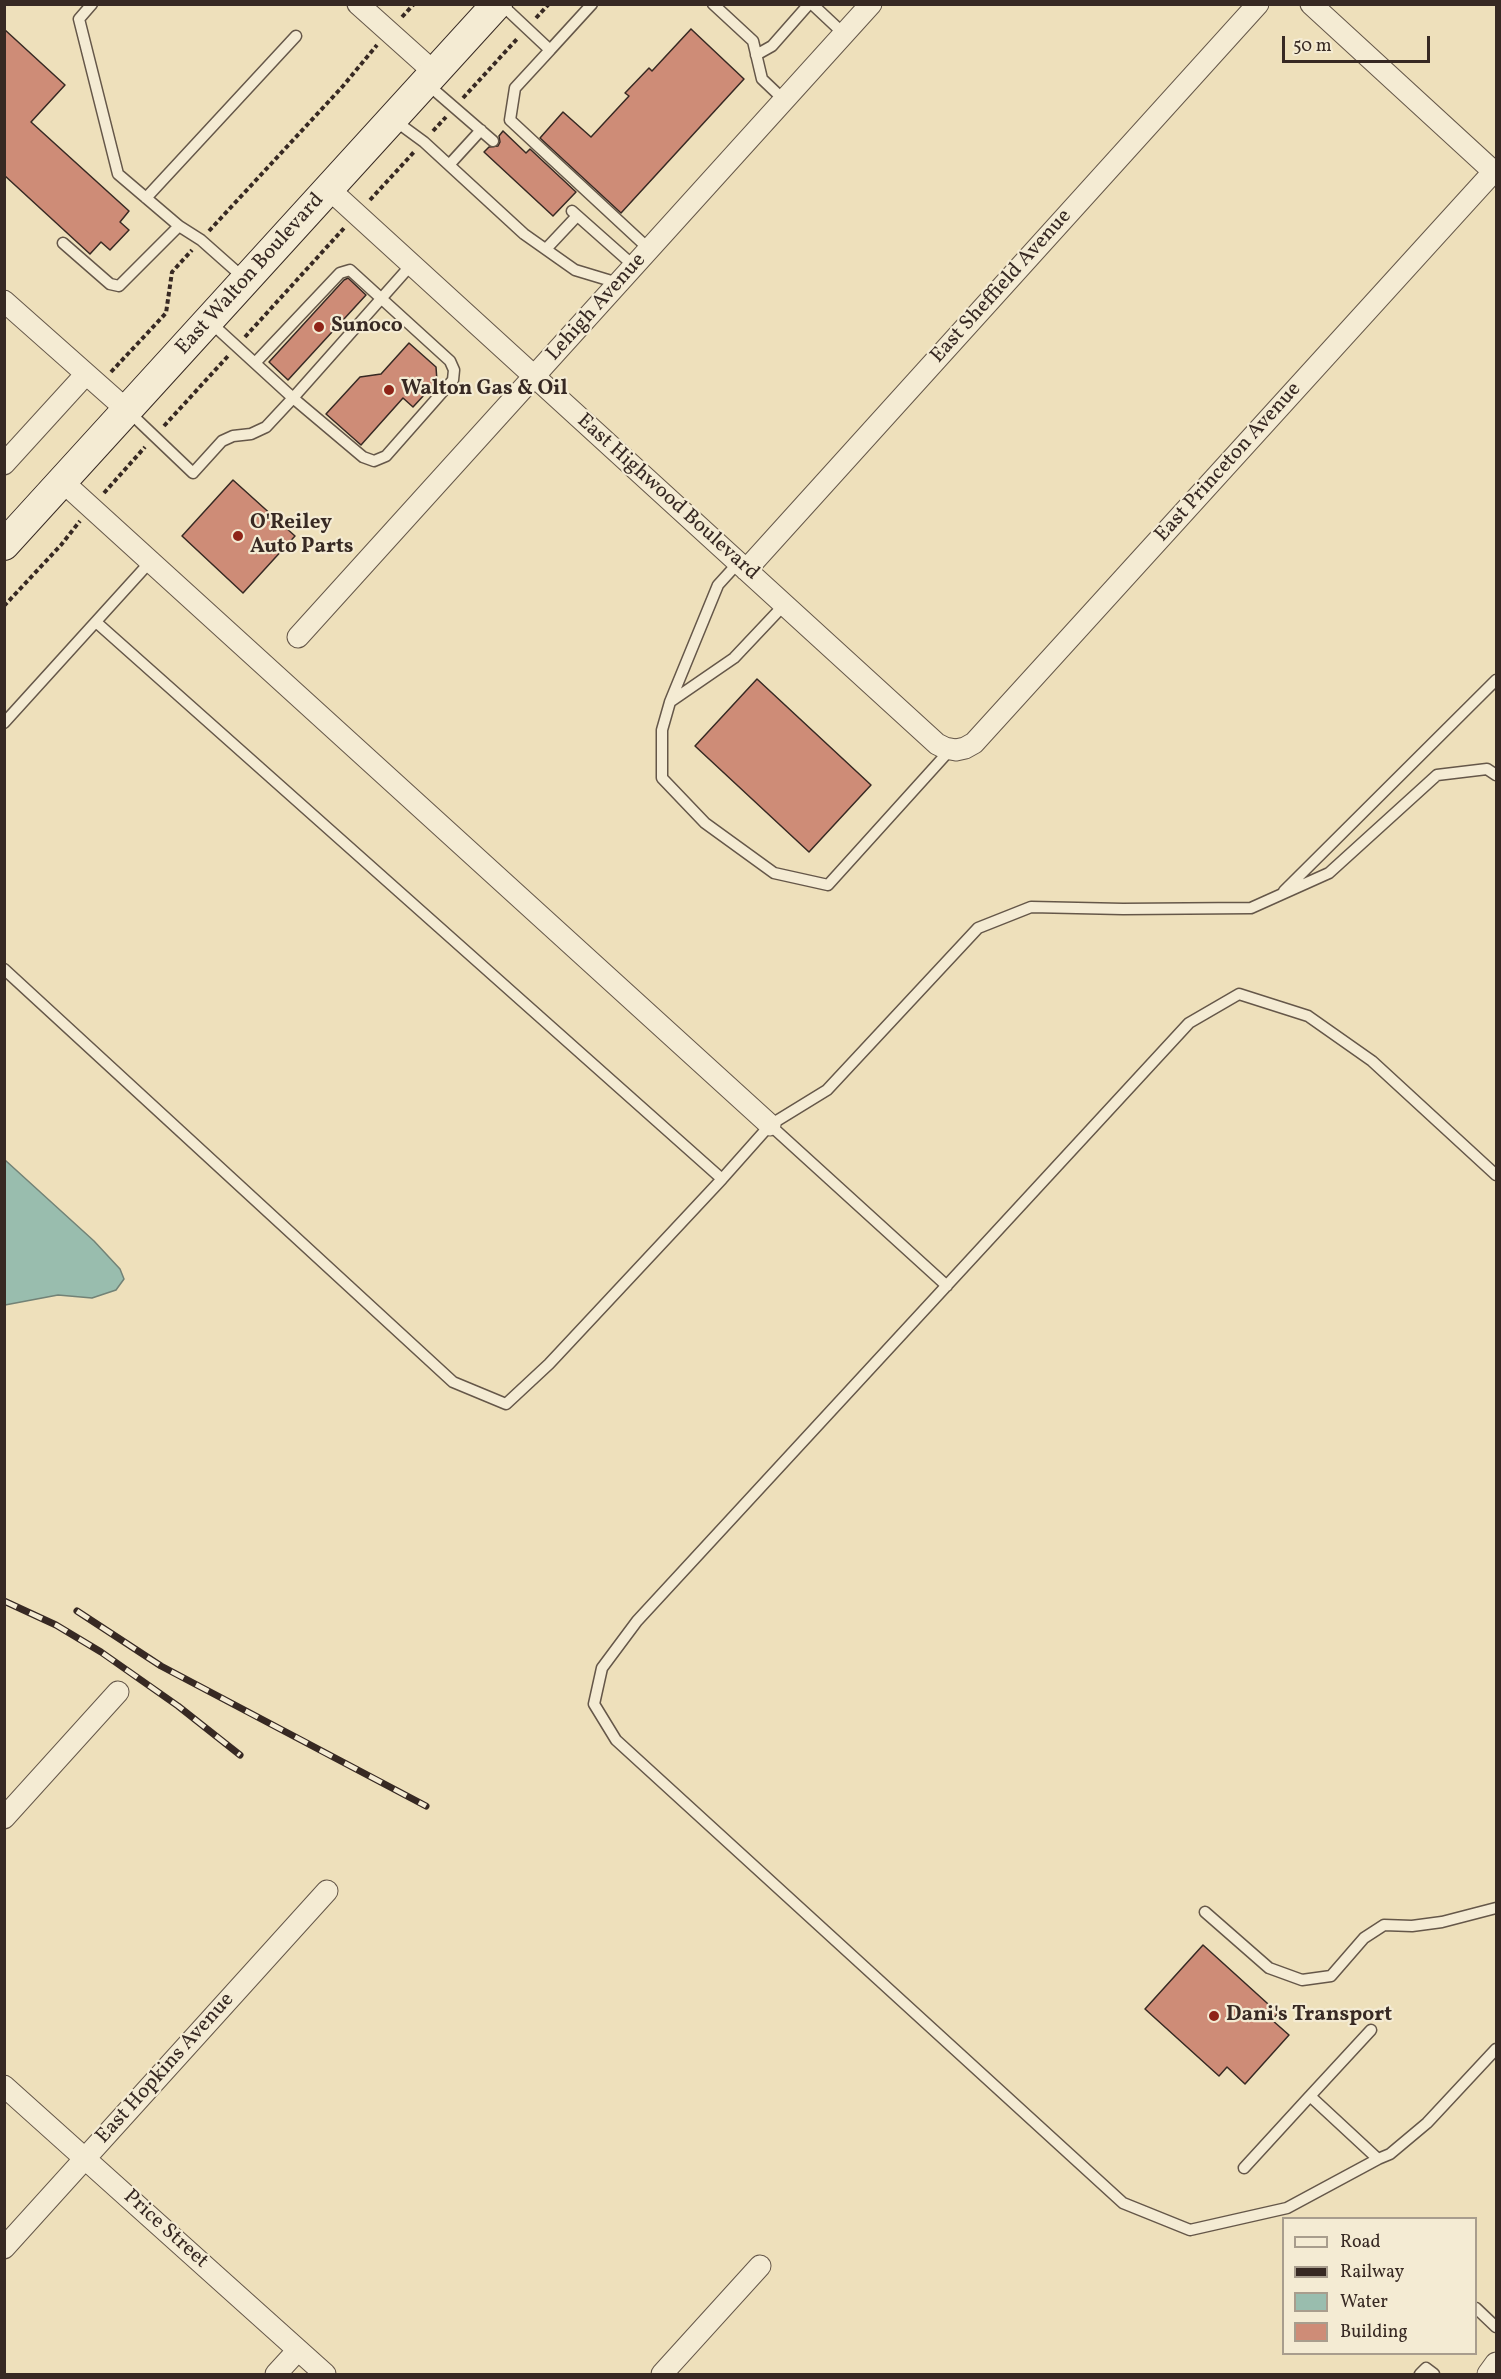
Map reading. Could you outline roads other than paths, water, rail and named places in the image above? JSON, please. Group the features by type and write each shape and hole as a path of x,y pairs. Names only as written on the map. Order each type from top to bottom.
{"main road":[{"name":"East Walton Boulevard","path":"8,535 63,482 499,4"}],"street":[{"path":"358,4 430,78"},
{"name":"Lehigh Avenue","path":"298,637 871,4"},
{"name":"East Sheffield Avenue","path":"742,567 1258,4"},
{"path":"1311,4 1495,170"},
{"name":"East Princeton Avenue","path":"953,750 970,746 982,734 1495,170"},
{"name":"East Highwood Boulevard","path":"329,189 937,744 953,750"},
{"path":"4,301 128,411"},
{"path":"4,464 86,374"},
{"path":"63,482 770,1125"},
{"path":"4,1818 118,1692"},
{"name":"East Hopkins Avenue","path":"4,2248 327,1891"},
{"name":"Price Street","path":"4,2086 325,2374"},
{"path":"663,2374 760,2266"},
{"path":"276,2374 298,2350"},
{"path":"1488,2374 1497,2363"}],"lane":[{"path":"92,4 78,19 118,174 179,225 201,240 246,280"},
{"path":"499,4 550,50"},
{"path":"592,4 515,88 510,120 649,249"},
{"path":"713,4 753,41 762,79 784,100"},
{"path":"756,55 772,46 810,4 844,34"},
{"path":"146,198 296,36"},
{"path":"430,78 455,107 493,141"},
{"path":"393,119 424,142 524,234 575,270 619,284"},
{"path":"449,165 481,130"},
{"path":"546,249 575,213 634,266"},
{"path":"63,243 110,284 118,286 179,225"},
{"path":"128,411 194,473 222,441 233,436 251,434 266,427 411,265"},
{"path":"209,321 237,346 255,363 294,398 363,457 374,461 386,456 453,380 454,370 450,362 350,270 340,273 255,363"},
{"path":"4,723 150,562"},
{"path":"742,567 718,585 670,702 662,730 662,778 705,823 774,873 828,885 953,750"},
{"path":"670,702 734,658 784,605"},
{"path":"96,622 723,1179"},
{"path":"1279,896 1497,680"},
{"path":"4,969 453,1382 506,1404 549,1364 723,1179 770,1125 827,1090 978,928 1031,907 1251,908 1329,873 1437,776 1487,769 1497,775"},
{"path":"1497,1175 1372,1061 1308,1016 1239,994 1189,1023 637,1622 602,1668 594,1704 616,1740 1123,2203 1190,2230 1287,2208 1396,2149 1427,2123 1497,2049"},
{"path":"770,1125 947,1286"},
{"path":"1205,1912 1269,1968 1302,1980 1331,1976 1364,1938 1384,1925 1412,1926 1442,1922 1497,1908"},
{"path":"1244,2168 1371,2030"},
{"path":"1310,2096 1378,2159"},
{"path":"1477,2308 1497,2327"},
{"path":"1420,2374 1426,2368 1434,2374"}],"water":[{"path":"5,1160 94,1241 120,1269 124,1279 116,1290 92,1298 58,1295 5,1305"}],"railway":[{"path":"4,1601 56,1625 101,1652 178,1706 240,1755"},
{"path":"77,1611 161,1666 426,1806"}],"place":[{"name":"Sunoco","path":"319,327"},
{"name":"Walton Gas & Oil","path":"389,390"},
{"name":"O'Reiley Auto Parts","path":"238,536"},
{"name":"Dani's Transport","path":"1214,2016"}]}
